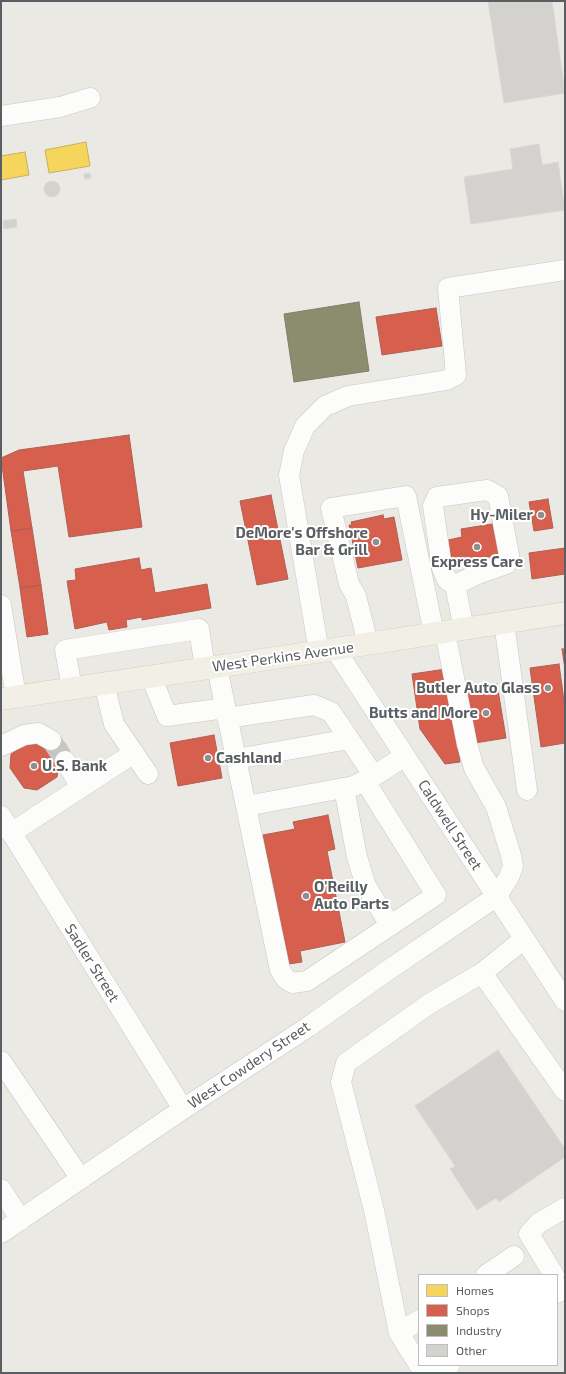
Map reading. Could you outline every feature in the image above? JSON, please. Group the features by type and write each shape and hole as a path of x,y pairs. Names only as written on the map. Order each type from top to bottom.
{"main road":[{"name":"West Perkins Avenue","path":"8,698 327,651 565,613"}],"street":[{"path":"1,116 60,107 90,98"},
{"path":"327,651 289,475 294,451 305,426 326,406 348,396 447,380 456,375 448,288 565,270"},
{"path":"487,490 498,496 509,555 506,564 480,573 455,585 447,580 442,568 433,506 437,497 487,490"},
{"path":"368,644 356,596 349,584 331,508 406,496 448,631 467,744 474,768 496,808 511,855 513,866 509,877 497,896"},
{"path":"448,631 455,585"},
{"path":"1,604 8,698"},
{"path":"504,622 527,790"},
{"path":"72,688 65,650 199,629 226,713 280,970 286,979 292,983 307,981 436,895 349,739 331,712 314,705 226,713 167,716 151,676"},
{"name":"Caldwell Street","path":"327,651 405,756 565,1001"},
{"path":"104,683 114,724 148,774"},
{"path":"1,746 24,735 38,733 51,740"},
{"path":"236,759 349,739"},
{"path":"12,833 134,753"},
{"path":"246,806 354,786 370,778 405,756"},
{"path":"65,761 82,787"},
{"path":"344,788 358,858 366,886 390,925"},
{"name":"Sadler Street","path":"1,816 183,1109"},
{"name":"West Cowdery Street","path":"1,1234 183,1109 308,1027 497,896"},
{"path":"418,1363 399,1333 374,1210 341,1082 346,1063 429,1004 482,973 524,939"},
{"path":"482,973 565,1091"},
{"path":"1,1061 80,1179"},
{"path":"1,1189 21,1220"},
{"path":"553,1274 529,1234 539,1223 565,1208"},
{"path":"487,1274 514,1256"},
{"path":"399,1333 418,1321"},
{"path":"438,1373 448,1366"}],"building: Homes":[{"path":"86,142 90,166 49,173 45,150"},
{"path":"25,152 29,175 1,180 1,156"}],"building: Shops":[{"path":"436,308 442,346 382,355 376,317"},
{"path":"129,435 142,527 69,537 58,466 23,471 32,528 11,531 1,458 19,450"},
{"path":"271,495 288,579 257,585 240,501"},
{"name":"Hy-Miler","path":"548,499 553,528 534,531 529,502"},
{"name":"DeMore's Offshore Bar & Grill","path":"383,515 384,519 394,517 402,560 358,568 349,525 352,525 351,522"},
{"name":"Express Care","path":"492,524 494,533 502,532 505,554 452,564 448,540 462,537 461,529"},
{"path":"32,528 41,585 20,588 11,531"},
{"path":"565,548 565,574 532,579 529,553"},
{"path":"139,558 141,570 151,568 155,593 207,584 211,608 142,620 142,617 126,620 127,627 109,630 107,622 75,629 67,581 76,580 75,569"},
{"path":"41,585 48,634 27,637 20,588"},
{"path":"562,649 565,649 565,669"},
{"name":"Butler Auto Glass","path":"559,664 565,708 565,743 541,747 530,668"},
{"path":"446,669 460,762 445,764 420,729 412,674"},
{"name":"Butts and More","path":"497,684 506,738 475,743 466,689"},
{"path":"214,735 222,778 178,786 170,743"},
{"name":"U.S. Bank","path":"55,739 63,741 69,750 68,759 59,764 57,777 37,790 24,788 10,768 11,754 32,741"},
{"name":"O'Reilly Auto Parts","path":"328,815 335,849 327,851 345,942 300,951 302,962 289,964 263,835 295,829 293,822"}],"building: Industry":[{"path":"359,302 369,371 294,382 284,314"}],"building: Other":[{"path":"488,1 552,1 565,93 504,103"},
{"path":"539,144 542,165 558,162 565,210 471,224 464,177 513,169 510,149"},
{"path":"90,173 91,178 85,179 84,174"},
{"path":"49,181 55,181 60,186 58,195 55,197 49,197 44,192 44,186"},
{"path":"16,219 17,227 4,229 3,221"},
{"path":"498,1050 565,1149 565,1157 499,1202 496,1198 477,1210 450,1169 455,1166 415,1106"}],"tunnel":[{"path":"51,740 65,761"}],"place":[{"name":"Hy-Miler","path":"541,515"},
{"name":"DeMore's Offshore Bar & Grill","path":"376,542"},
{"name":"Express Care","path":"477,547"},
{"name":"Butler Auto Glass","path":"548,688"},
{"name":"Butts and More","path":"486,713"},
{"name":"Cashland","path":"208,758"},
{"name":"U.S. Bank","path":"34,766"},
{"name":"O'Reilly Auto Parts","path":"306,896"}]}
